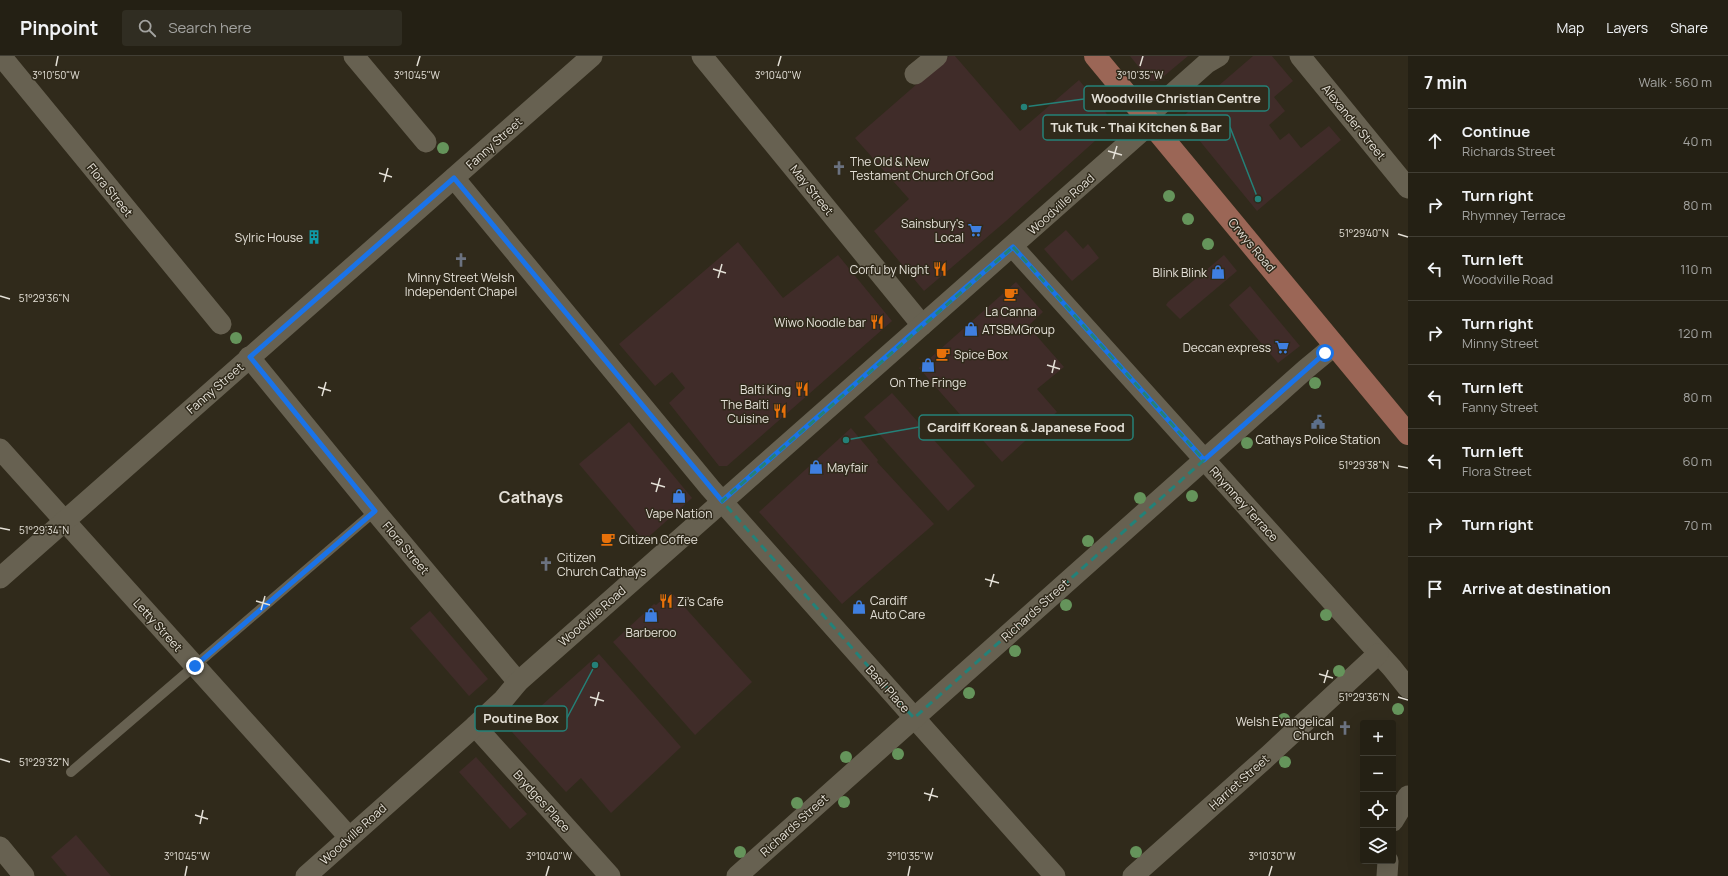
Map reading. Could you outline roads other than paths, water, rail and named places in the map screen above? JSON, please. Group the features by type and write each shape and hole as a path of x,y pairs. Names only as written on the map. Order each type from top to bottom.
{"main road":[{"name":"Crwys Road","path":"1095,56 1408,434"}],"street":[{"name":"Flora Street","path":"1,56 220,324"},
{"path":"354,56 426,142"},
{"name":"Fanny Street","path":"0,578 592,56"},
{"name":"May Street","path":"702,56 922,325"},
{"path":"915,74 937,56"},
{"name":"Woodville Road","path":"306,876 475,726 503,700 518,682 922,325 1013,247 1141,132 1154,110 1207,63 1220,56"},
{"name":"Alexander Street","path":"1300,56 1405,179"},
{"name":"Basil Place","path":"454,178 722,501 1055,876"},
{"name":"Rhymney Terrace","path":"1013,247 1408,688"},
{"name":"Richards Street","path":"737,876 1335,345"},
{"name":"Flora Street","path":"250,357 375,511 518,682"},
{"name":"Letty Street","path":"0,449 350,837"},
{"name":"Harriet Street","path":"1133,876 1269,755 1378,654"},
{"name":"Brydges Place","path":"475,726 610,876"},
{"path":"1396,816 1408,796"},
{"path":"0,847 24,876"},
{"path":"1387,876 1388,864"}],"lane":[{"path":"71,772 375,511"}],"place":[{"name":"Woodville Christian Centre","path":"1024,107"},
{"name":"The Old & New Testament Church Of God","path":"839,168"},
{"name":"Tuk Tuk - Thai Kitchen & Bar","path":"1258,199"},
{"name":"Sainsbury's Local","path":"975,230"},
{"name":"Sylric House","path":"314,237"},
{"name":"Minny Street Welsh Independent Chapel","path":"461,260"},
{"name":"Corfu by Night","path":"940,269"},
{"name":"Blink Blink","path":"1218,272"},
{"name":"La Canna","path":"1011,294"},
{"name":"Wiwo Noodle bar","path":"877,322"},
{"name":"ATSBMGroup","path":"971,329"},
{"name":"Deccan express","path":"1282,347"},
{"name":"Spice Box","path":"943,354"},
{"name":"On The Fringe","path":"928,365"},
{"name":"Balti King","path":"802,389"},
{"name":"The Balti Cuisine","path":"780,411"},
{"name":"Cathays Police Station","path":"1318,422"},
{"name":"Cardiff Korean & Japanese Food","path":"846,440"},
{"name":"Mayfair","path":"816,467"},
{"name":"Vape Nation","path":"679,496"},
{"name":"Citizen Coffee","path":"608,539"},
{"name":"Citizen Church Cathays","path":"546,564"},
{"name":"Zi's Cafe","path":"666,601"},
{"name":"Cardiff Auto Care","path":"859,607"},
{"name":"Barberoo","path":"651,615"},
{"name":"Poutine Box","path":"595,665"},
{"name":"Welsh Evangelical Church","path":"1345,728"}],"district":[{"name":"Cathays","path":"531,497"}]}
